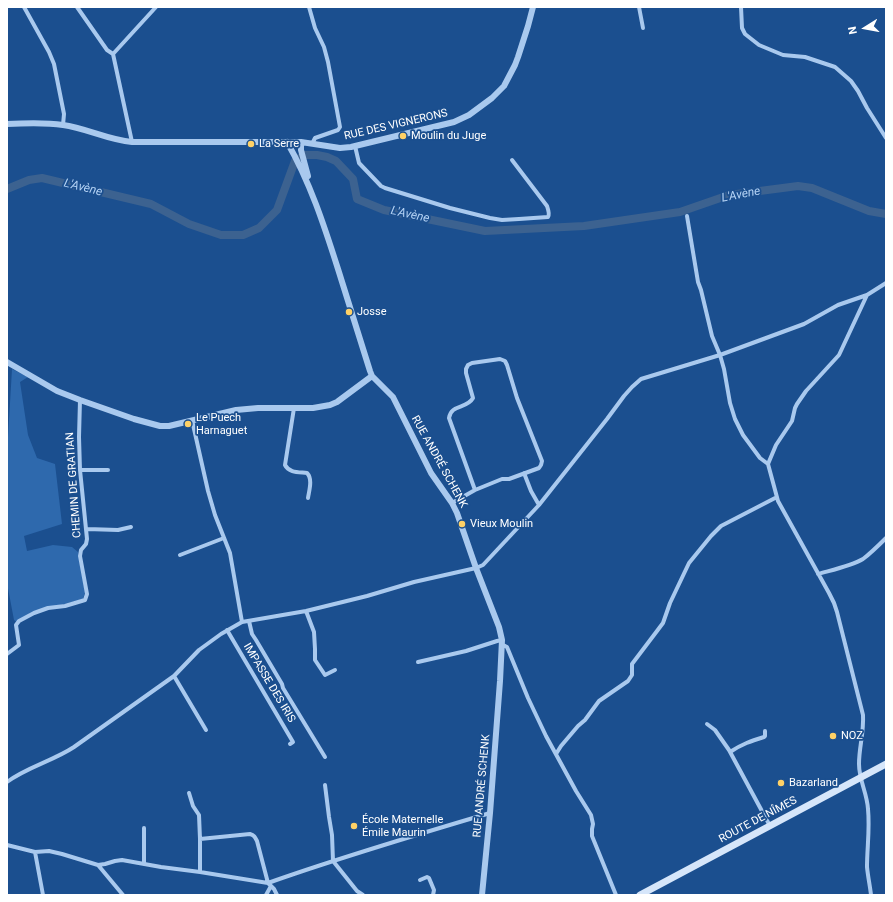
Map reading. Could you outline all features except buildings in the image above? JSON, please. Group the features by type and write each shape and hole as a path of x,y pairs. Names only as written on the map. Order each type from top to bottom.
{"main road":[{"name":"ROUTE DE NÎMES","path":"640,895 886,764"}],"street":[{"path":"24,7 54,64 64,114 63,125"},
{"path":"77,7 107,50 113,54 132,142"},
{"path":"113,54 156,7"},
{"path":"309,7 328,62 340,127 338,130 315,138 312,144"},
{"name":"RUE DES VIGNERONS","path":"7,124 63,125 132,142 301,142 340,148 355,146 454,122 469,115 492,98 506,83 515,65 533,7"},
{"path":"639,7 643,28"},
{"path":"741,7 742,28 745,34 759,44 783,55 805,57 834,67 851,81 886,138"},
{"name":"RUE ANDRÉ SCHENK","path":"287,142 303,165"},
{"name":"RUE ANDRÉ SCHENK","path":"301,142 303,165 372,376 393,397 431,473 452,503 499,628 502,643 490,813 482,895"},
{"path":"355,146 357,160 359,163 381,186 385,188 450,208 490,218 519,220 548,217 549,211 547,206 512,160"},
{"path":"687,216 698,282 712,336 724,369 730,403 735,420 743,435 760,458 768,464"},
{"path":"7,782 74,747 174,676 200,650 221,634 242,622 306,611 483,565 539,505 624,396 641,379 720,355 804,324 838,305 867,295 886,283"},
{"path":"867,295 839,355 806,391 797,404 792,420 776,445 768,464 768,469 777,497 834,603 863,715 863,734 859,758 860,778 867,803 869,821 867,868 871,895"},
{"path":"452,503 475,490 502,479 509,479 539,468 541,465 542,461 517,398 505,361 500,359 472,363 468,365 466,373 473,398 471,402 452,410 449,418 475,490"},
{"path":"7,362 57,391 134,419 160,426 169,426 240,409 313,408 330,405 337,402 372,376"},
{"name":"CHEMIN DE GRATIAN","path":"7,654 19,645 16,625 19,621 48,608 65,606 85,600 87,594 80,556 81,550 86,544 87,539 82,499 78,437 80,400"},
{"path":"294,408 285,465 286,468 290,470 307,473 310,475 308,498"},
{"path":"192,420 208,491 215,515 230,553 242,622"},
{"path":"80,470 108,470"},
{"path":"524,473 531,491 539,505"},
{"path":"556,754 599,701 628,681 632,675 632,664 657,632 689,563 711,536 721,526 777,497"},
{"path":"86,530 118,530 131,527"},
{"path":"180,555 224,538"},
{"path":"818,574 861,560 886,538"},
{"path":"306,611 314,632 315,660 325,675 335,670"},
{"path":"249,621 252,634 283,688 318,741 325,757"},
{"name":"IMPASSE DES IRIS","path":"227,630 293,742 290,744"},
{"path":"418,662 466,651 497,641 507,647 528,698 556,754 591,815 592,836 616,895"},
{"path":"174,676 206,730"},
{"path":"707,724 715,730 730,752 770,826"},
{"path":"730,752 749,741 764,737 764,731"},
{"path":"324,785 332,835 333,861 357,891 363,895"},
{"path":"188,793 193,806 199,815 200,872"},
{"path":"7,845 35,852 49,851 98,865 122,860 270,885 333,861 490,813"},
{"path":"144,828 144,864"},
{"path":"200,839 250,834 256,837 270,885 277,895"},
{"path":"35,852 43,895"},
{"path":"98,865 123,895"},
{"path":"420,880 426,877 429,878 433,888 433,895"},
{"path":"266,895 270,885"}],"shaded area":[{"path":"12,369 28,377 20,382 28,435 37,458 55,464 62,524 24,536 27,551 53,545 72,547 78,552 85,592 83,599 30,613 18,623 14,620 7,583 7,438"}],"waterway":[{"name":"L'Avène","path":"7,189 29,180 42,178 151,204 189,224 221,235 243,235 259,228 277,210 295,161 304,155 317,155 336,161 353,179 357,199 384,210 485,231 584,226 680,212 729,195 798,186 812,188 869,211 886,214"}],"place":[{"name":"Moulin du Juge","path":"403,136"},
{"name":"La Serre","path":"251,144"},
{"name":"Josse","path":"349,312"},
{"name":"Le Puech Harnaguet","path":"188,424"},
{"name":"Vieux Moulin","path":"462,524"},
{"name":"NOZ","path":"833,736"},
{"name":"Bazarland","path":"781,783"},
{"name":"École Maternelle Émile Maurin","path":"354,826"}]}
